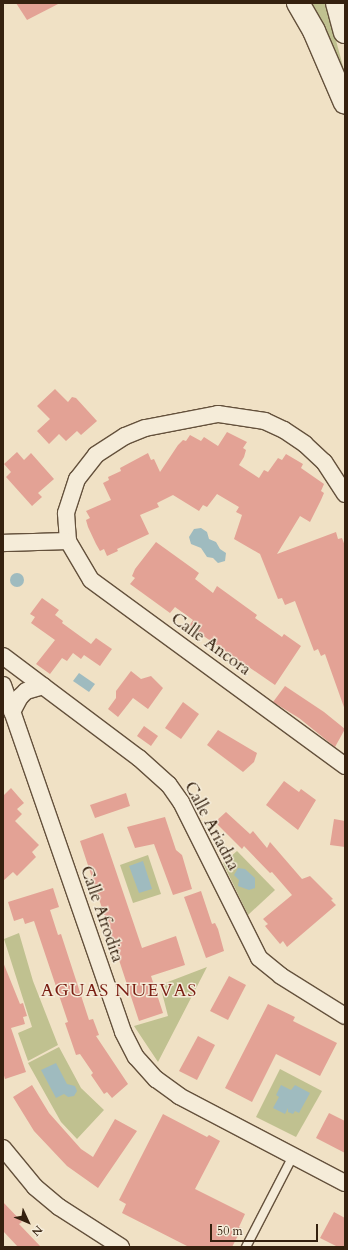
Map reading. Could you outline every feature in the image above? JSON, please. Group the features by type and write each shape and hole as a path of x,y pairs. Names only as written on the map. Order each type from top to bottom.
{"main road":[{"path":"298,3 312,27 345,102"},
{"path":"337,3 345,32"}],"street":[{"name":"Calle Ancora","path":"345,494 324,462 305,444 284,430 265,421 241,415 195,417 145,428 125,436 96,455 77,479 66,513 68,541 91,580 345,766"},
{"path":"3,543 68,541"},
{"name":"Calle Ariadna","path":"3,656 139,758 169,785 181,802 259,958 281,976 345,1016"},
{"name":"Calle Afrodita","path":"3,685 122,1032 136,1057 156,1079 179,1096 345,1183"},
{"path":"12,712 20,697 26,691 43,686"},
{"path":"3,1148 35,1187 59,1207 121,1247"}],"lane":[{"path":"246,1247 293,1156"}],"green space":[{"path":"311,3 326,3 345,74 340,75"},
{"path":"237,851 275,890 248,915 223,863"},
{"path":"148,855 161,894 133,903 120,865"},
{"path":"19,933 33,981 58,1045 28,1061 18,1033 32,1027 4,939"},
{"path":"207,967 158,1062 134,1026 168,1016 160,985"},
{"path":"59,1047 81,1088 104,1110 77,1139 61,1122 28,1063"},
{"path":"280,1069 322,1091 296,1137 256,1117"}],"water":[{"path":"201,528 207,532 209,539 216,542 220,549 226,553 225,561 218,563 213,558 207,557 201,548 191,544 189,537 194,529"},
{"path":"14,573 20,573 24,577 24,583 20,587 14,587 10,583 10,577"},
{"path":"79,673 95,684 89,692 73,681"},
{"path":"143,861 152,889 139,893 129,866"},
{"path":"238,868 245,869 255,878 255,888 249,890 238,886 239,880 234,875"},
{"path":"56,1063 67,1084 75,1086 77,1091 74,1096 68,1097 64,1094 56,1098 41,1070"},
{"path":"281,1085 291,1090 295,1085 310,1093 299,1113 295,1111 293,1114 288,1112 288,1108 285,1114 273,1108 279,1097 276,1095"}],"building":[{"path":"16,3 60,3 27,20"},
{"path":"55,389 68,402 72,397 76,398 97,421 81,435 77,431 66,441 59,434 49,444 37,431 50,419 37,406"},
{"path":"227,432 247,442 243,448 246,450 244,457 239,465 259,478 264,470 268,472 278,458 282,460 286,454 303,464 301,468 324,484 321,491 324,493 310,522 300,516 277,554 336,532 338,539 342,538 345,546 345,710 325,654 321,656 318,649 314,651 295,601 285,605 282,598 278,599 260,554 234,539 242,515 236,512 239,507 217,494 207,507 203,505 199,511 173,495 157,503 159,507 140,515 149,534 117,549 118,551 107,556 104,549 100,551 88,527 86,520 90,518 86,511 111,500 103,483 109,480 108,477 121,471 120,468 148,453 151,460 154,459 160,472 178,445 183,440 186,441 190,435 201,441 204,437 218,446"},
{"path":"17,452 24,460 31,453 54,479 38,493 42,497 32,506 6,477 11,472 4,464"},
{"path":"156,542 199,573 195,579 213,593 217,586 257,615 255,618 282,637 284,634 301,646 275,685 189,626 193,620 175,607 170,613 130,584 135,578 132,576 135,569"},
{"path":"42,598 59,610 55,615 63,621 62,623 91,644 96,638 112,649 100,666 84,655 81,659 73,653 67,661 62,658 50,674 36,664 55,640 31,623 35,617 30,614"},
{"path":"131,671 141,679 151,676 163,688 148,709 133,698 118,717 108,709 116,698 116,691"},
{"path":"285,686 324,712 345,729 335,747 299,718 273,702"},
{"path":"183,702 199,714 181,739 165,728"},
{"path":"144,726 158,736 151,746 137,736"},
{"path":"218,730 257,753 254,762 243,772 207,745"},
{"path":"284,781 299,792 301,789 316,800 298,830 266,805"},
{"path":"11,788 24,803 17,809 22,814 15,821 39,845 32,852 36,857 17,876 13,872 3,881 3,796"},
{"path":"126,793 130,806 95,818 90,805"},
{"path":"226,812 250,834 253,831 267,848 270,842 302,879 310,876 333,899 331,900 336,905 287,947 283,941 280,944 265,926 268,924 263,919 292,895 272,872 270,873 244,846 242,849 215,822"},
{"path":"165,817 176,850 182,855 192,889 173,895 154,844 135,848 127,827"},
{"path":"334,819 345,821 345,847 330,845"},
{"path":"103,833 142,948 176,936 185,965 151,976 163,1013 139,1021 80,841"},
{"path":"53,888 59,907 50,910 58,935 61,934 89,1020 93,1019 99,1035 96,1036 128,1084 112,1098 107,1092 104,1094 91,1075 93,1073 80,1054 76,1055 65,1023 68,1022 34,921 25,924 23,918 14,921 8,902"},
{"path":"201,891 212,924 215,923 218,929 224,951 206,958 184,897"},
{"path":"3,962 20,1004 23,1003 27,1016 23,1017 25,1024 11,1028 26,1072 5,1079 3,1072"},
{"path":"229,976 246,985 228,1020 210,1011"},
{"path":"268,1004 295,1017 293,1021 337,1043 320,1076 276,1054 252,1102 225,1088"},
{"path":"198,1036 215,1045 197,1080 179,1071"},
{"path":"32,1085 49,1113 81,1149 93,1157 115,1119 137,1131 98,1188 67,1166 34,1131 13,1097"},
{"path":"329,1113 345,1121 345,1153 316,1138"},
{"path":"163,1114 207,1137 209,1135 220,1141 195,1189 245,1214 239,1227 242,1228 232,1247 189,1247 122,1213 126,1204 119,1200"},
{"path":"3,1202 22,1222 19,1224 41,1247 18,1247 3,1231"},
{"path":"334,1212 345,1218 345,1247 338,1247 320,1238"}],"district":[{"name":"AGUAS NUEVAS","path":"119,991"}]}
